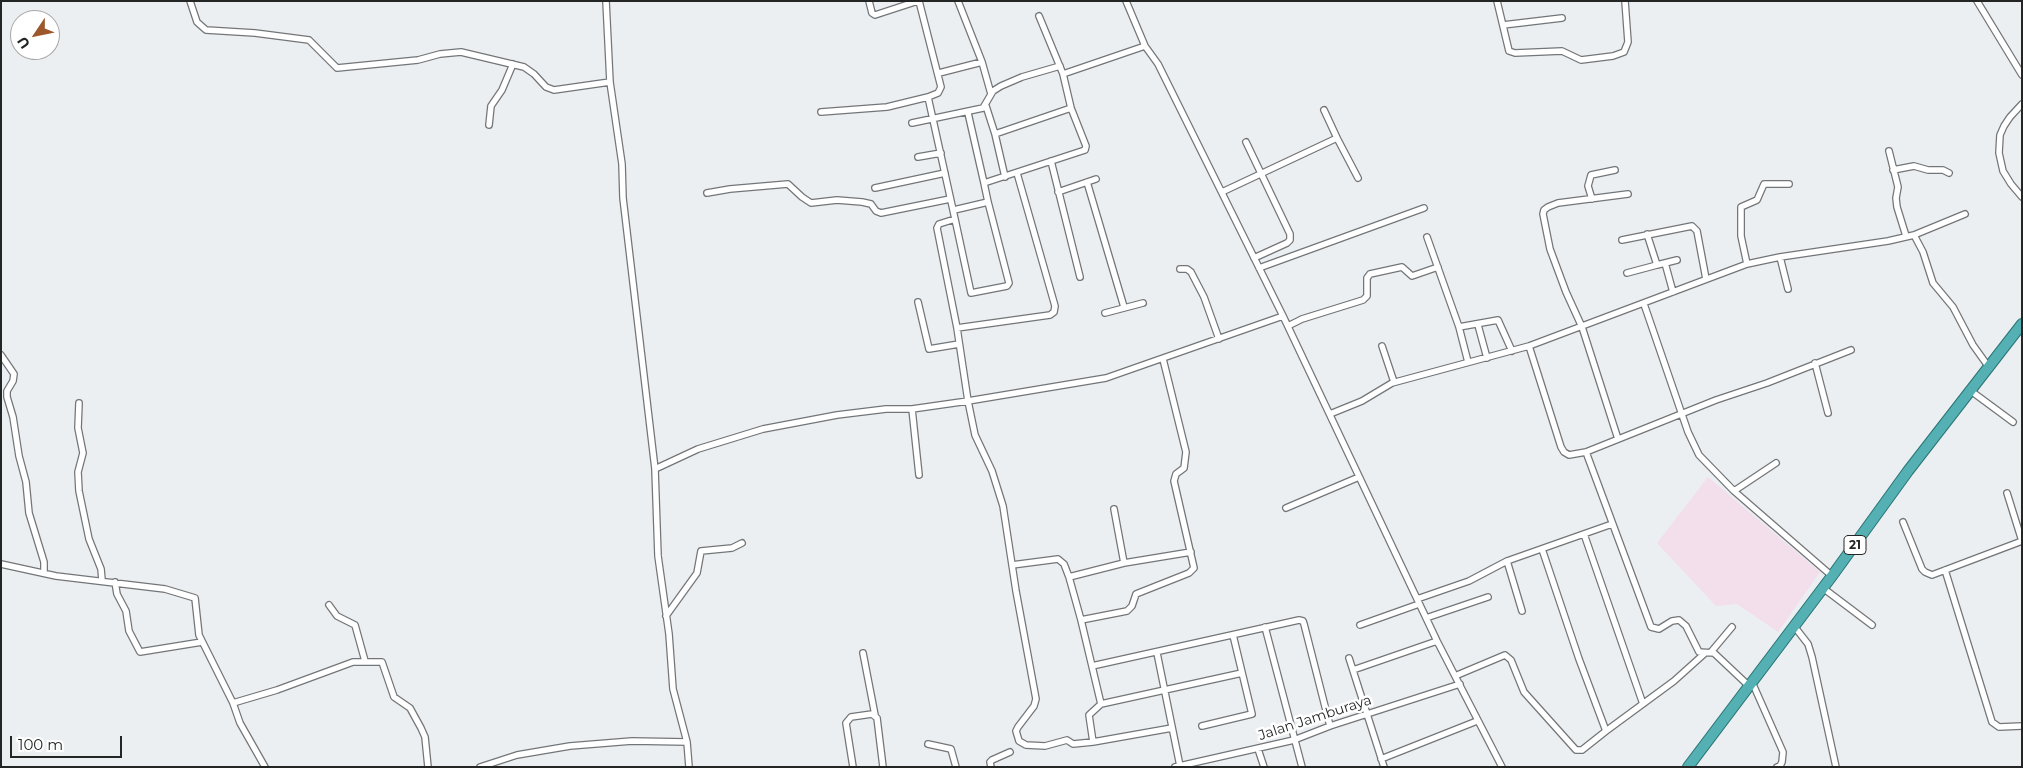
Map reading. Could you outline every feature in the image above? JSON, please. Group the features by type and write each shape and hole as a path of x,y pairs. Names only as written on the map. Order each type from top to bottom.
{"highway":[{"name":"21","path":"1688,767 1832,576 1908,471 2022,324"}],"street":[{"path":"190,1 197,22 206,30 255,33 309,40 337,68 418,60 451,52 461,52 513,64 531,71 546,87 554,90 610,82"},
{"path":"606,1 610,82 622,164 623,198 655,469 658,556 674,690 686,742 689,767"},
{"path":"821,112 887,107 928,97 938,93 940,90 939,74 919,1 875,15 872,13 869,1"},
{"path":"958,1 982,62 991,94"},
{"path":"1126,1 1145,46 1170,86 1288,326 1437,641 1460,684 1477,722 1502,767"},
{"path":"1498,1 1509,51 1513,53 1562,51 1581,60 1613,56 1624,52 1628,42 1625,1"},
{"path":"1977,1 2022,75"},
{"path":"984,183 1084,151 1086,148 1071,108 1064,74 1039,16"},
{"path":"1503,25 1562,18"},
{"path":"1064,74 1145,46"},
{"path":"939,74 982,62"},
{"path":"489,124 491,106 502,90 513,64"},
{"path":"1005,177 986,106 991,94 1007,83 1060,66"},
{"path":"928,97 971,293 1007,286 1009,283 968,113"},
{"path":"2022,104 2010,116 2004,126 2000,135 1999,153 2003,172 2022,197"},
{"path":"912,123 968,113 986,106"},
{"path":"995,134 1071,108"},
{"path":"1324,110 1358,178"},
{"path":"1222,192 1337,138"},
{"path":"1246,142 1290,237 1287,243 1254,258"},
{"path":"1889,151 1892,170 1898,187 1897,207 1906,236"},
{"path":"918,157 941,154"},
{"path":"1051,161 1080,277"},
{"path":"1892,170 1914,166 1928,170 1943,170 1949,173"},
{"path":"1592,199 1588,186 1591,175 1615,170"},
{"path":"875,188 945,173"},
{"path":"957,328 1050,315 1054,312 1055,306 1017,173"},
{"path":"1058,192 1096,179"},
{"path":"1087,182 1124,307"},
{"path":"707,193 786,184 790,185 802,197 812,203 837,200 862,202 870,204 876,211 881,213 950,199"},
{"path":"1747,264 1741,236 1741,207 1757,200 1764,184 1789,184"},
{"path":"1618,439 1582,327 1550,249 1543,214 1544,210 1548,207 1558,203 1628,194"},
{"path":"954,210 988,202"},
{"path":"1259,268 1424,208"},
{"path":"1330,414 1362,401 1394,382 1529,346 1747,264 1906,236 1965,214"},
{"path":"955,219 939,224 937,228 957,328 975,435 992,471 1003,506 1036,699 1034,706 1018,726 1016,732 1019,741 1026,745 1045,746 1067,740 1073,744 1172,728"},
{"path":"1622,240 1692,226 1696,228 1706,279"},
{"path":"1648,234 1657,265"},
{"path":"1914,234 1923,252 1933,283 1950,302 1973,345 1988,366"},
{"path":"1427,236 1459,327 1468,362"},
{"path":"1780,257 1788,290"},
{"path":"1627,273 1677,260"},
{"path":"1664,263 1673,292"},
{"path":"1288,326 1302,319 1363,300 1367,296 1367,278 1370,274 1402,267 1412,276 1438,267"},
{"path":"1180,269 1187,269 1190,272 1204,297 1219,339"},
{"path":"918,302 928,349 959,344"},
{"path":"1104,313 1143,303"},
{"path":"1644,304 1682,414 1699,455 1734,491 1832,576"},
{"path":"655,469 698,449 763,429 837,415 886,409 912,409 1106,378 1283,316"},
{"path":"1459,327 1498,320 1512,351"},
{"path":"1478,325 1487,358"},
{"path":"1382,346 1394,382"},
{"path":"1529,346 1561,447 1569,455 1586,452 1851,350"},
{"path":"1,355 14,374 13,381 7,391 14,417 19,456 26,482 29,513 44,562 44,573"},
{"path":"1081,620 1127,611 1132,606 1136,594 1189,573 1194,568 1195,564 1174,481 1176,474 1184,468 1186,452 1163,359"},
{"path":"1815,363 1828,413"},
{"path":"1971,390 2012,422"},
{"path":"79,403 78,428 83,453 78,472 79,491 89,539 101,569 102,580"},
{"path":"912,409 919,475"},
{"path":"1586,452 1651,627 1659,629 1672,621 1679,620 1686,626 1699,652 1704,654"},
{"path":"1734,491 1776,463"},
{"path":"1286,508 1359,478"},
{"path":"1903,522 1925,572 1932,575 2022,541 2007,493"},
{"path":"1114,509 1124,563"},
{"path":"1360,625 1469,580 1507,561 1612,524"},
{"path":"1584,534 1643,704"},
{"path":"666,616 697,573 701,551 732,548 742,542"},
{"path":"1542,549 1606,732"},
{"path":"1068,577 1124,563 1191,552"},
{"path":"1012,565 1051,558 1058,559 1064,564 1081,620 1101,704"},
{"path":"1507,561 1522,611"},
{"path":"1,564 44,573 165,589 195,598 199,634 202,642 233,704 240,723 265,767"},
{"path":"1945,570 1992,722 1999,727 2022,726"},
{"path":"116,582 117,594 126,611 128,627 140,652 202,642"},
{"path":"1822,588 1872,625"},
{"path":"1426,618 1488,597"},
{"path":"329,605 336,616 355,624 365,661"},
{"path":"1092,666 1157,653 1265,627 1299,620 1303,621 1330,726"},
{"path":"1794,626 1808,644 1836,767"},
{"path":"1265,627 1302,767"},
{"path":"1455,676 1505,655 1511,660 1524,692 1576,750 1582,750 1674,681 1704,654 1711,652 1732,627"},
{"path":"1202,726 1252,714 1233,635"},
{"path":"1353,670 1437,641"},
{"path":"1711,652 1714,652 1751,684 1783,752 1782,762 1777,767"},
{"path":"864,653 877,718 883,767"},
{"path":"1157,653 1172,728 1177,766"},
{"path":"1349,658 1384,767"},
{"path":"233,704 353,662 382,662 394,697 410,708 425,737 428,767"},
{"path":"1093,742 1089,715 1101,704 1242,673"},
{"name":"Jalan Jamburaya","path":"1177,766 1294,740 1330,726 1460,684"},
{"path":"853,767 846,723 851,716 875,715"},
{"path":"1381,759 1477,722"},
{"path":"480,767 517,755 570,746 632,741 686,742"},
{"path":"928,744 951,749 956,767"},
{"path":"1258,749 1264,767"},
{"path":"991,767 990,762 997,756 1010,752"}],"shaded area":[{"path":"1708,477 1820,572 1778,632 1737,604 1716,606 1657,543"}]}
